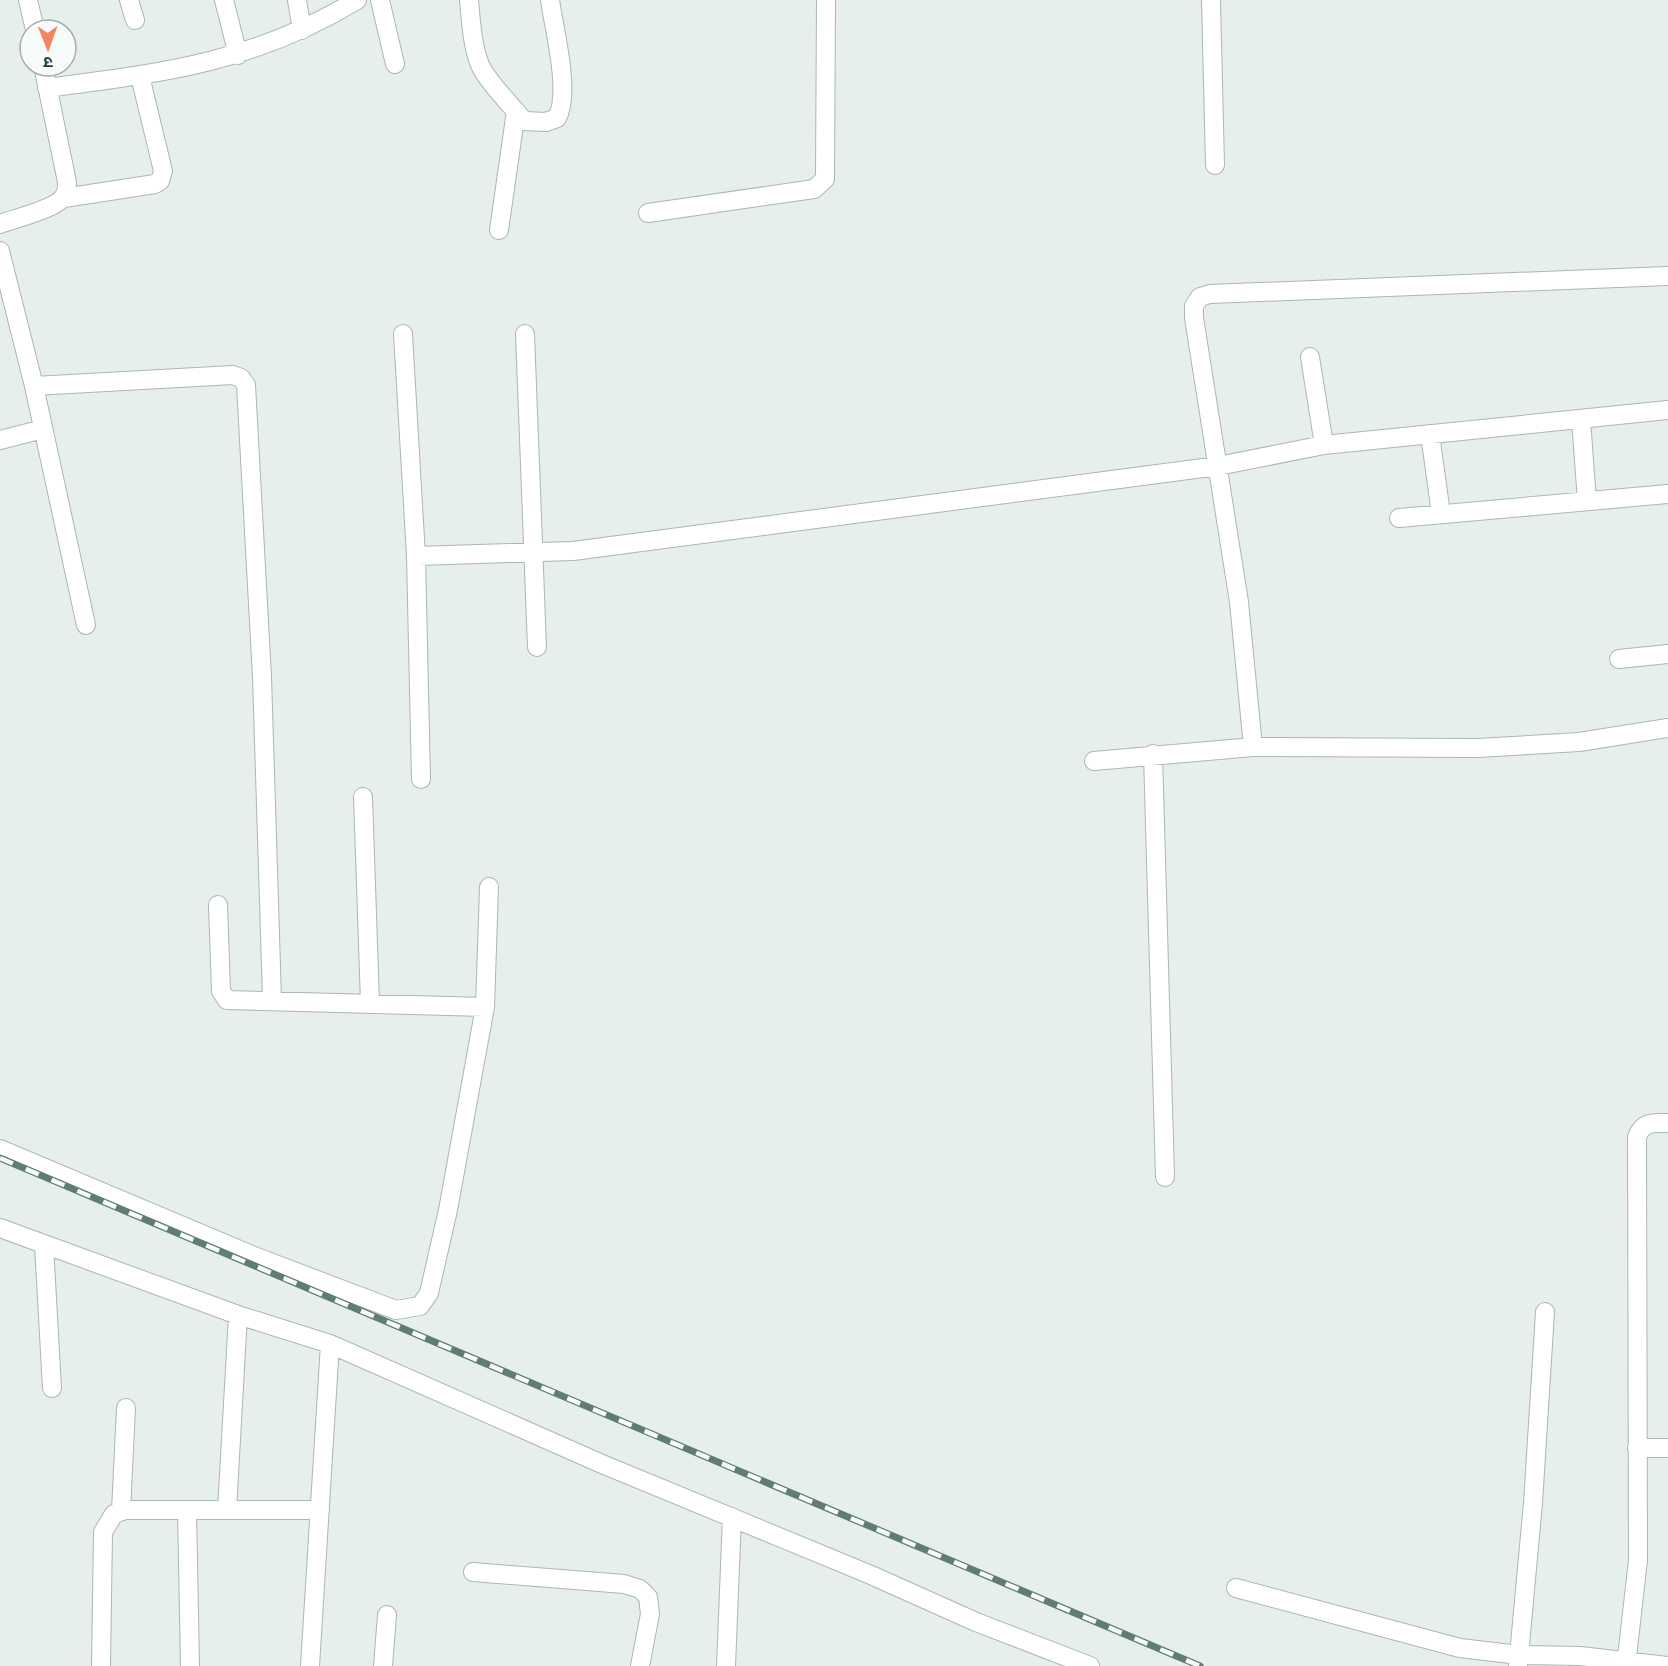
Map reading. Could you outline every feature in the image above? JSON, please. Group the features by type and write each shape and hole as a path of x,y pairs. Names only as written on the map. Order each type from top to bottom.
{"street":[{"path":"28,0 32,18"},
{"path":"129,0 135,20"},
{"path":"225,0 238,55"},
{"path":"297,0 302,30"},
{"path":"47,88 185,69 238,55 302,30 357,0"},
{"path":"380,0 395,64"},
{"path":"469,0 473,41 480,65 524,121 546,122 557,118 562,109 561,79 550,0"},
{"path":"648,213 814,189 825,179 826,0"},
{"path":"1211,0 1215,165"},
{"path":"0,224 56,204 64,198 154,184 159,181 163,171 140,76"},
{"path":"45,78 67,182 64,198"},
{"path":"499,230 516,111"},
{"path":"0,250 34,386 86,625"},
{"path":"1253,747 1239,602 1194,318 1194,306 1200,297 1210,294 1372,286 1668,276"},
{"path":"403,334 416,556 420,779"},
{"path":"525,334 537,647"},
{"path":"1310,357 1324,445"},
{"path":"34,386 233,375 241,378 246,385 262,676 272,999"},
{"path":"416,556 573,551 1218,466 1324,445 1668,410"},
{"path":"1581,420 1587,501"},
{"path":"0,440 43,429"},
{"path":"1430,434 1442,514"},
{"path":"1399,518 1668,494"},
{"path":"1619,659 1668,654"},
{"path":"1094,761 1253,747 1478,748 1578,742 1668,728"},
{"path":"1154,754 1165,1177"},
{"path":"363,797 370,1003"},
{"path":"0,1149 254,1256 396,1310 410,1310 420,1306 429,1293 452,1189 485,1008 489,886"},
{"path":"218,905 223,997 227,1000 272,999 485,1008"},
{"path":"1626,1663 1637,1570 1637,1137 1641,1128 1649,1123 1668,1123"},
{"path":"0,1228 238,1315 330,1344 602,1464 976,1622 1090,1666"},
{"path":"0,1240 22,1237"},
{"path":"44,1245 52,1388"},
{"path":"1519,1661 1535,1479 1545,1312"},
{"path":"227,1510 238,1315"},
{"path":"310,1666 330,1344"},
{"path":"121,1511 126,1408"},
{"path":"1637,1448 1668,1448"},
{"path":"187,1510 190,1666"},
{"path":"101,1666 103,1532 107,1521 121,1511 320,1510"},
{"path":"726,1666 732,1517"},
{"path":"473,1572 624,1584 640,1589 648,1597 650,1614 640,1666"},
{"path":"1236,1588 1406,1635 1519,1661 1580,1656 1668,1666"},
{"path":"383,1666 387,1615"}],"railway":[{"path":"0,1158 1200,1666"}]}
